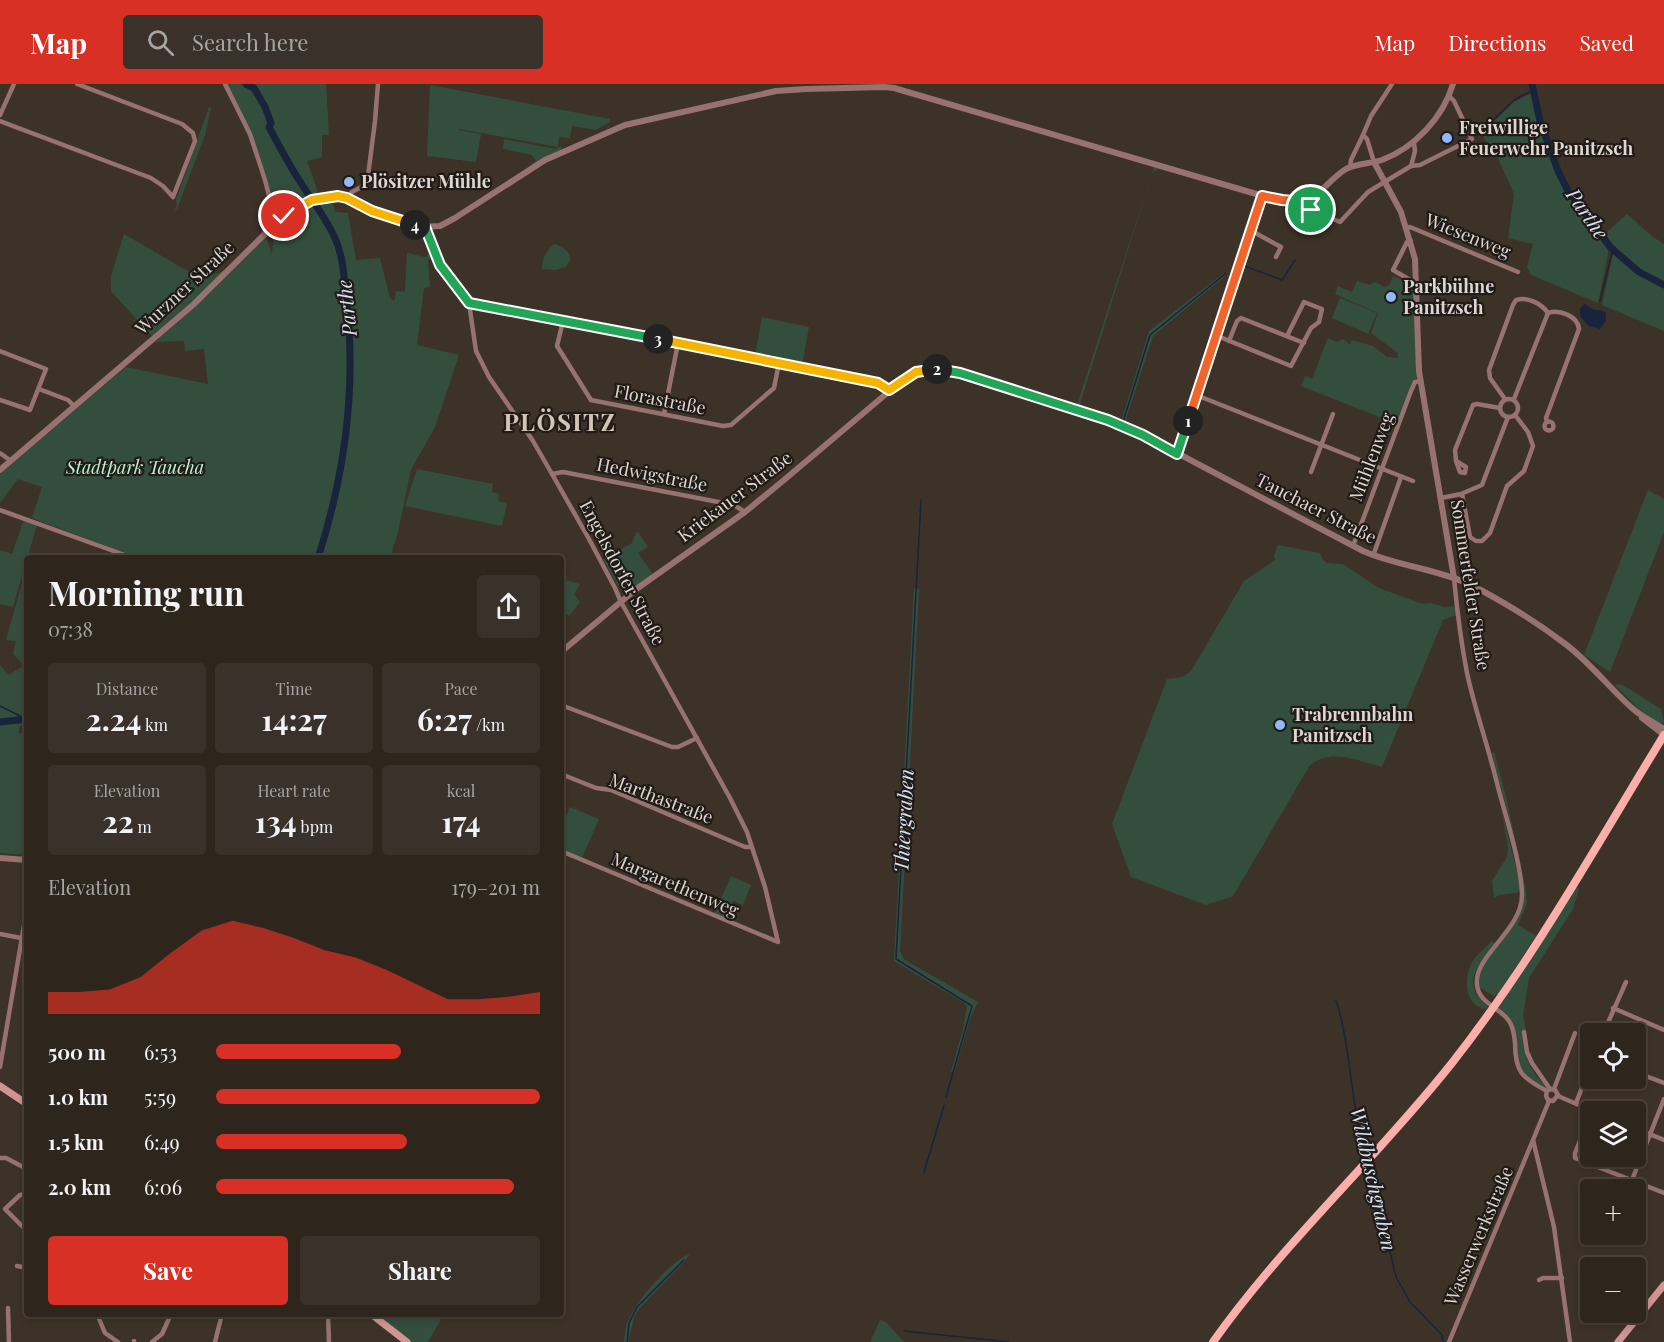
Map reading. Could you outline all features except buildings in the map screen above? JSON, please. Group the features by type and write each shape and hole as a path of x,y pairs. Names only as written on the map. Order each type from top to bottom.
{"main road":[{"path":"1213,1342 1269,1268 1452,1064 1520,971 1555,917 1664,735"},
{"path":"1656,750 1664,745"},
{"path":"0,1086 24,1102"},
{"path":"1618,1342 1664,1285"},
{"path":"375,1317 407,1342"}],"street":[{"path":"0,115 14,84"},
{"path":"0,121 151,178 173,197 195,141 193,133 177,122 77,84"},
{"path":"225,84 250,135 266,180 276,223"},
{"path":"347,198 352,192 367,184 378,84"},
{"path":"1350,168 1351,160 1371,116 1392,84"},
{"path":"425,227 448,223 545,160 638,121 776,91 884,87 1262,196 1306,202 1350,168 1383,159 1414,143 1437,115 1449,96 1453,84"},
{"path":"1306,202 1311,210 1340,222 1363,196 1411,166 1420,165 1472,139 1454,100 1449,96"},
{"path":"1363,135 1367,139 1374,162"},
{"path":"1411,166 1415,151 1414,143"},
{"name":"Sommerfelder Straße","path":"1374,162 1399,206 1415,260 1421,381 1468,674 1522,888 1522,901 1518,915 1478,973 1477,987 1485,1001 1502,1013 1514,1030 1515,1060 1521,1074 1528,1081 1550,1090"},
{"name":"Wurzner Straße","path":"0,470 194,304 276,223 306,202 330,196 347,198 372,211 425,227"},
{"path":"1177,454 1262,196"},
{"name":"Engelsdorfer Straße","path":"425,227 440,265 469,303 476,351 489,377 522,425 590,539 621,602 730,798 752,847 765,886 778,942"},
{"name":"Wiesenweg","path":"1407,228 1410,227 1518,272"},
{"path":"1250,230 1281,247 1276,257"},
{"path":"1411,241 1407,242 1393,270 1417,284"},
{"path":"1505,399 1488,372 1513,305 1518,299 1524,299 1542,306 1548,313"},
{"path":"1215,335 1291,366 1311,328 1319,322 1323,311 1321,308 1304,302 1287,336"},
{"path":"469,303 878,383 889,390"},
{"path":"1547,422 1546,418 1579,329 1579,324 1574,318 1552,311 1548,313"},
{"path":"1514,399 1548,313"},
{"path":"1229,341 1238,319 1241,318 1304,343"},
{"name":"Florastraße","path":"563,321 557,346 591,400 723,426 732,425 774,388 779,363"},
{"path":"664,414 678,344"},
{"path":"0,351 45,368 30,410 0,400"},
{"name":"Kriekauer Straße","path":"564,650 621,602 745,512 889,390 911,374 926,369"},
{"name":"Tauchaer Straße","path":"926,369 960,373 1108,420 1143,435 1373,556 1454,578 1471,585 1517,611 1565,644 1594,669 1635,711 1664,729"},
{"name":"Mühlenweg","path":"1353,546 1411,391 1415,382 1421,381"},
{"path":"39,389 68,400 74,406"},
{"path":"1196,395 1413,481"},
{"path":"1505,399 1514,399 1519,407 1515,415 1508,417 1500,408 1501,403 1505,399"},
{"path":"1456,461 1455,450 1473,405 1500,408"},
{"path":"1311,472 1333,414"},
{"path":"1462,494 1470,537 1476,541 1485,540 1490,533 1507,486 1524,471 1533,446 1532,440 1515,415"},
{"path":"1441,498 1462,494 1482,485 1508,417"},
{"path":"0,453 11,461"},
{"name":"Hedwigstraße","path":"552,474 562,472 734,505 745,512"},
{"path":"1373,556 1401,477"},
{"path":"0,510 125,555"},
{"path":"564,706 672,747 678,747 697,738"},
{"path":"1635,711 1664,735"},
{"name":"Marthastraße","path":"564,775 596,788 611,790 745,847 752,847"},
{"name":"Margarethenweg","path":"564,852 778,942"},
{"path":"0,858 24,860"},
{"path":"0,1067 24,923"},
{"path":"0,934 21,938"},
{"path":"1607,1023 1626,982"},
{"path":"1613,1008 1664,1030"},
{"path":"1524,1032 1527,1052 1550,1090 1557,1096 1580,1105"},
{"path":"1557,1096 1555,1100 1549,1101 1545,1096 1550,1090 1575,1033"},
{"path":"1646,1076 1664,1083"},
{"path":"1576,1103 1581,1089"},
{"path":"1632,1179 1664,1099"},
{"name":"Wasserwerkstraße","path":"1449,1342 1549,1101"},
{"path":"1646,1132 1664,1140"},
{"path":"1533,1140 1551,1213 1570,1342"},
{"path":"1580,1141 1575,1158 1580,1160"},
{"path":"0,1158 6,1158 24,1167"},
{"path":"1598,1167 1629,1179"},
{"path":"1646,1186 1664,1193"},
{"path":"24,1194 20,1195 5,1209 24,1228"},
{"path":"17,1266 24,1267"},
{"path":"1539,1280 1562,1278"},
{"path":"8,1308 9,1342"},
{"path":"98,1317 105,1333 118,1342"},
{"path":"152,1342 162,1334 170,1317"},
{"path":"215,1342 221,1317"},
{"path":"328,1317 329,1342"}],"green space":[{"path":"222,84 238,111 256,152 268,195 270,213 269,226 249,246 269,222 266,190 254,152"},
{"path":"226,84 326,84 329,135 322,135 322,157 307,161 319,195 312,197 286,158 307,198 281,216 276,215 267,179"},
{"path":"430,85 610,119 610,122 596,130 572,126 570,138 559,137 558,147 459,129 481,134 476,162 427,156"},
{"path":"1532,93 1555,170 1577,208 1609,249 1598,303 1531,275 1527,267 1533,244 1508,238 1514,194 1494,149 1484,139 1484,131 1514,102"},
{"path":"209,107 211,108 205,135 177,209 174,211 177,206 176,200"},
{"path":"504,139 555,149 561,146 561,151 532,166 531,164 536,161 532,155 503,149"},
{"path":"1154,167 1197,178 1158,169 1152,173"},
{"path":"1150,178 1080,404 1082,408 1122,419 1149,331 1224,273 1225,276 1153,336 1126,419 1127,424 1170,447 1175,445 1230,278 1232,278 1178,446 1174,449 1076,408"},
{"name":"Stadtpark Taucha","path":"332,199 335,212 348,213 356,260 380,258 390,298 394,301 396,291 405,292 407,253 425,257 430,253 431,257 428,261 430,287 424,288 417,345 459,355 435,427 411,470 391,555 130,555 32,518 42,487 18,479 0,503 0,474 126,367 208,384 204,349 185,351 184,341 155,342 207,296 266,237 272,254 274,229 307,205 312,203 325,221 314,203"},
{"path":"1627,214 1664,244 1664,283 1631,262 1605,234"},
{"path":"124,234 190,272 204,275 214,274 228,267 152,336 111,291 111,276"},
{"path":"554,244 563,247 570,255 570,260 566,267 556,270 542,269 545,255"},
{"path":"1613,254 1636,272 1664,286 1664,331 1602,305"},
{"path":"1393,276 1414,286 1418,376 1413,381 1397,424 1301,386 1305,376 1312,379 1328,338 1337,342 1343,339 1350,345 1352,340 1373,346 1387,357 1398,358 1398,353 1371,333 1378,313 1335,294 1338,286 1352,292 1357,281 1370,285 1375,282 1385,287 1389,285"},
{"path":"1340,298 1377,313 1368,334 1332,318"},
{"path":"762,317 809,327 802,365 755,356"},
{"path":"417,469 493,484 492,492 499,494 498,501 507,503 502,526 405,506"},
{"path":"1648,490 1664,499 1664,532 1610,672 1584,655"},
{"path":"24,520 37,525 28,555 24,555 24,569 13,607 1,604 0,606 0,550 12,554"},
{"path":"636,532 648,547 638,553 653,574 633,589 618,586 603,559 632,543"},
{"name":"Trabrennbahn Panitzsch","path":"1278,545 1320,553 1327,563 1343,564 1379,588 1423,604 1454,606 1460,622 1472,696 1466,672 1457,615 1443,620 1382,767 1345,757 1327,757 1310,765 1233,896 1206,905 1131,877 1112,824 1167,679 1182,677 1191,671 1244,581 1275,560 1274,555"},
{"path":"24,576 24,665 13,654 16,641 6,640"},
{"path":"564,580 580,584 574,594 580,602 569,616 564,612"},
{"path":"914,588 919,589 900,952 905,960 978,1002 971,1016 954,1073 951,1072 967,1007 894,961"},
{"path":"0,665 9,675 24,665 24,726 20,726 18,733 24,734 24,855 0,853"},
{"path":"1616,684 1623,685 1661,709 1664,723 1642,713 1615,686"},
{"path":"1472,696 1499,797 1501,807 1480,729"},
{"path":"1494,751 1526,890 1527,903 1518,925 1536,936 1499,993 1494,996 1479,987 1480,975 1484,964 1516,920 1524,894 1509,818 1492,754"},
{"path":"570,807 599,819 582,858 564,850 564,821"},
{"path":"1501,807 1520,889 1516,893 1499,895 1494,898 1492,881 1507,857 1508,847"},
{"path":"731,876 751,885 743,905 733,901 725,919 714,914"},
{"path":"1576,886 1579,889 1573,909 1529,978 1523,1016 1526,1029 1522,1032 1526,1055 1532,1069 1546,1087 1530,1080 1518,1064 1508,1017 1498,1007"},
{"path":"1491,941 1495,943 1477,967 1473,983 1480,999 1488,1007 1485,1009 1472,1001 1467,988 1467,980 1471,964"},
{"path":"690,1254 639,1309 634,1317 628,1342 624,1342 628,1322 639,1302 664,1273"},
{"path":"378,1317 442,1317 428,1342 410,1342"},
{"path":"880,1320 886,1322 904,1342 870,1342"}],"water":[{"path":"1585,304 1594,310 1606,313 1606,321 1600,329 1589,326 1580,316 1580,308"}],"waterway":[{"name":"Parthe","path":"246,84 254,88 265,107 271,123 269,127 331,231 338,245 343,266 350,363 347,428 336,493 319,555"},
{"name":"Parthe","path":"1532,84 1540,121 1558,171 1568,191 1610,247 1639,272 1664,285"},
{"name":"Thiergraben","path":"1483,130 1514,100 1533,90"},
{"path":"1600,301 1613,249"},
{"name":"Wildbuschgraben","path":"1242,265 1282,280 1295,260"},
{"name":"Thiergraben","path":"1123,422 1150,335 1225,274"},
{"name":"Thiergraben","path":"955,376 1114,426"},
{"name":"Thiergraben","path":"921,500 896,959 972,1006 946,1097"},
{"path":"0,706 24,718"},
{"name":"Parthe","path":"0,722 24,719"},
{"name":"Wildbuschgraben","path":"1336,1000 1345,1039 1357,1119 1367,1158"},
{"name":"Thiergraben","path":"924,1172 944,1106"},
{"name":"Wildbuschgraben","path":"1369,1162 1396,1277 1410,1302 1442,1335 1443,1342"},
{"path":"627,1342 629,1323 637,1307 684,1260"},
{"path":"904,1331 1009,1342"}],"place":[{"name":"Freiwillige Feuerwehr Panitzsch","path":"1447,138"},
{"name":"Plösitzer Mühle","path":"349,182"},
{"name":"Parkbühne Panitzsch","path":"1391,297"},
{"name":"Trabrennbahn Panitzsch","path":"1280,725"}],"district":[{"name":"PLÖSITZ","path":"560,423"}],"route":[{"path":"284,216 312,200 338,196 347,198 372,211 425,227 440,265 469,303 878,383 889,390 916,372 926,369 946,370 1108,420 1132,429 1177,454 1262,196 1306,202 1311,210"}]}
